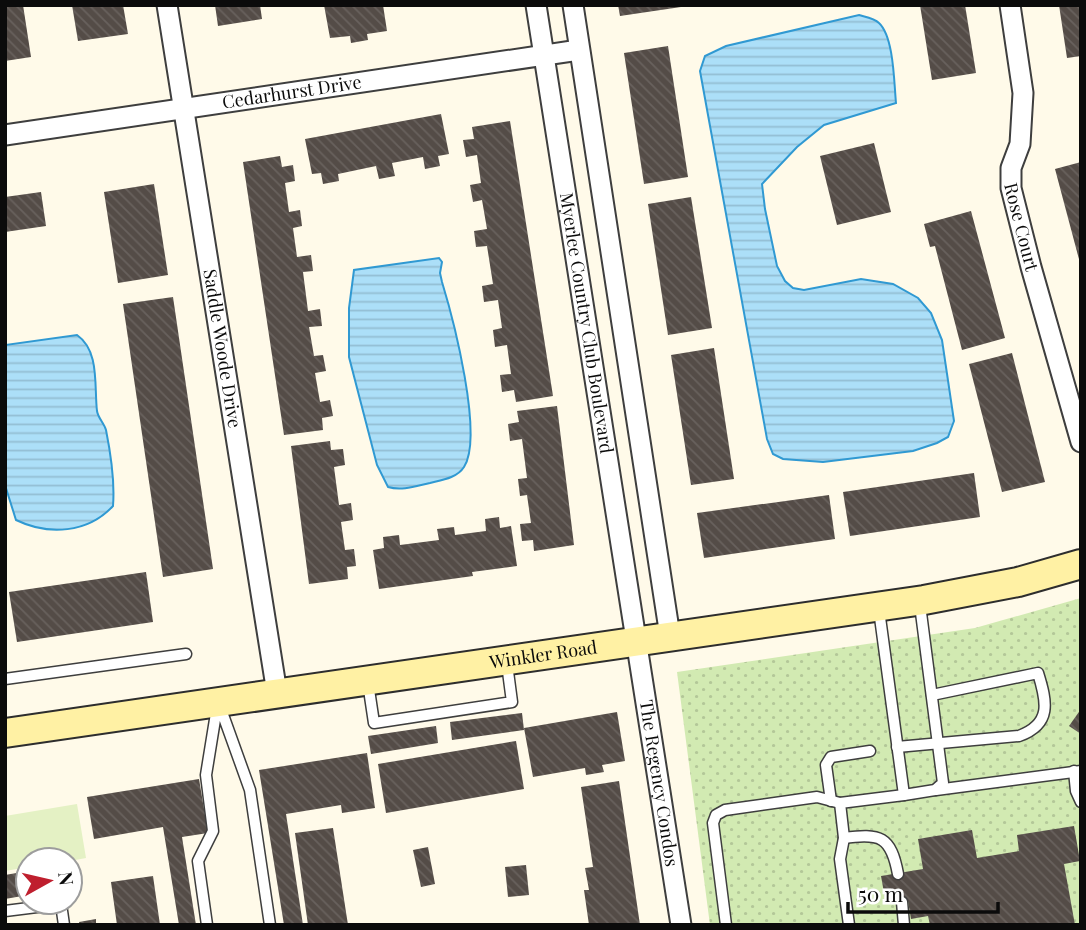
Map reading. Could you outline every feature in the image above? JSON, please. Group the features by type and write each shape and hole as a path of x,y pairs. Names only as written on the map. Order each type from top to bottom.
{"street":[{"name":"Saddle Woode Drive","path":"167,5 277,693"},
{"name":"Myerlee Country Club Boulevard","path":"536,5 635,641"},
{"name":"Myerlee Country Club Boulevard","path":"573,5 670,636"},
{"name":"Rose Court","path":"1010,5 1023,93 1020,144 1011,168 1011,188 1081,442"},
{"name":"Cedarhurst Drive","path":"5,135 579,50"},
{"name":"Winkler Road","path":"5,733 919,601 1018,582 1081,564"},
{"name":"The Regency Condos","path":"635,641 681,925"}],"lane":[{"path":"919,601 943,783 935,790"},
{"path":"878,606 904,795"},
{"path":"5,679 186,654"},
{"path":"367,680 374,723 512,702 506,660"},
{"path":"897,747 1019,736 1032,732 1041,723 1045,705 1038,673 932,695"},
{"path":"207,925 198,861 213,831 206,775 218,701"},
{"path":"218,701 250,790 270,925"},
{"path":"849,925 840,859 844,838 826,765 831,757 870,751"},
{"path":"726,925 713,823 716,816 724,810 817,797 836,802 904,795 1077,771 1076,791 1081,802"},
{"path":"844,838 866,835 884,840 894,853 898,874"},
{"path":"902,902 904,925"},
{"path":"5,911 61,904 64,925"}],"green space":[{"path":"1081,598 1081,925 710,925 677,672 975,628"},
{"path":"77,804 84,846 14,846 14,869 5,871 5,816"}],"water":[{"path":"859,15 879,23 888,39 896,103 824,125 797,147 762,184 777,266 785,281 793,288 804,290 861,279 893,284 918,298 931,313 942,340 954,421 948,437 913,451 823,462 783,459 773,454 767,439 700,71 705,56 726,46"},
{"path":"439,258 442,262 440,273 465,376 471,430 469,452 464,467 453,476 409,488 388,487 377,465 349,357 349,308 354,270"},
{"path":"77,335 93,359 97,411 106,430 111,458 113,506 92,522 80,527 55,530 16,520 5,485 5,345"}],"building":[{"path":"5,5 23,5 31,57 5,61"},
{"path":"72,5 123,5 128,34 78,41"},
{"path":"215,5 260,5 262,19 218,26"},
{"path":"324,5 383,5 387,31 367,34 368,40 351,43 350,36 330,38"},
{"path":"618,5 681,5 681,7 620,16"},
{"path":"920,5 965,5 976,73 932,80"},
{"path":"1059,5 1081,5 1081,56 1067,58"},
{"path":"668,46 688,177 644,184 624,53"},
{"path":"441,114 449,154 438,156 440,166 425,169 423,157 392,163 395,176 379,179 376,166 338,174 339,181 323,184 321,173 312,174 305,139"},
{"path":"510,121 553,396 516,402 514,390 502,392 500,375 511,374 507,345 495,347 493,330 502,328 498,300 484,302 482,286 493,284 487,246 476,247 474,231 487,229 482,200 473,202 470,185 481,183 477,155 466,157 463,140 474,139 472,127"},
{"path":"874,143 891,212 837,225 820,156"},
{"path":"280,156 282,167 293,165 295,181 285,183 289,212 300,210 302,226 293,228 297,257 311,255 313,271 303,272 308,311 320,309 322,326 309,327 314,356 323,355 326,371 315,373 320,402 330,400 333,416 322,418 323,430 284,435 243,162"},
{"path":"1081,162 1081,263 1080,263 1055,169"},
{"path":"154,184 168,275 118,283 104,192"},
{"path":"41,192 46,226 5,232 5,197"},
{"path":"691,197 712,328 668,335 648,204"},
{"path":"971,211 1005,338 962,350 935,246 930,247 924,224"},
{"path":"173,297 213,569 163,577 123,304"},
{"path":"714,348 734,479 691,485 671,355"},
{"path":"1012,353 1045,482 1002,492 969,364"},
{"path":"557,406 574,545 534,551 533,540 522,541 520,524 531,523 527,495 520,496 518,479 527,478 522,439 510,441 508,424 519,422 517,411"},
{"path":"330,441 331,450 343,449 345,465 334,467 339,505 351,503 353,520 341,522 345,550 354,549 356,566 347,567 348,579 309,584 291,446"},
{"path":"974,473 980,517 850,536 843,492"},
{"path":"829,495 835,539 704,558 697,513"},
{"path":"499,517 500,528 511,526 517,566 472,572 473,576 379,589 373,550 384,548 383,537 399,535 400,545 439,540 437,529 454,527 455,535 486,531 485,519"},
{"path":"146,572 153,622 17,642 9,592"},
{"path":"1081,709 1081,734 1069,726"},
{"path":"617,712 625,761 602,765 604,772 586,775 585,768 533,777 524,728"},
{"path":"522,713 524,730 452,740 450,722"},
{"path":"436,726 438,743 371,754 368,736"},
{"path":"516,741 524,789 386,813 378,764"},
{"path":"367,753 375,808 342,813 341,805 286,814 303,925 284,925 259,770"},
{"path":"199,779 208,833 182,837 196,925 179,925 163,827 94,839 87,797"},
{"path":"619,781 640,925 589,925 584,890 589,890 585,868 593,867 581,787"},
{"path":"1074,826 1080,861 1064,864 1075,925 930,925 928,916 911,919 908,901 886,904 881,876 923,869 918,839 972,830 977,858 1019,851 1017,835"},
{"path":"333,828 348,925 308,925 295,833"},
{"path":"428,847 435,884 421,887 413,850"},
{"path":"526,865 529,895 508,897 505,867"},
{"path":"14,873 14,897 5,899 5,875"},
{"path":"153,876 160,925 117,925 111,882"},
{"path":"96,919 96,925 80,925 79,922"}]}
